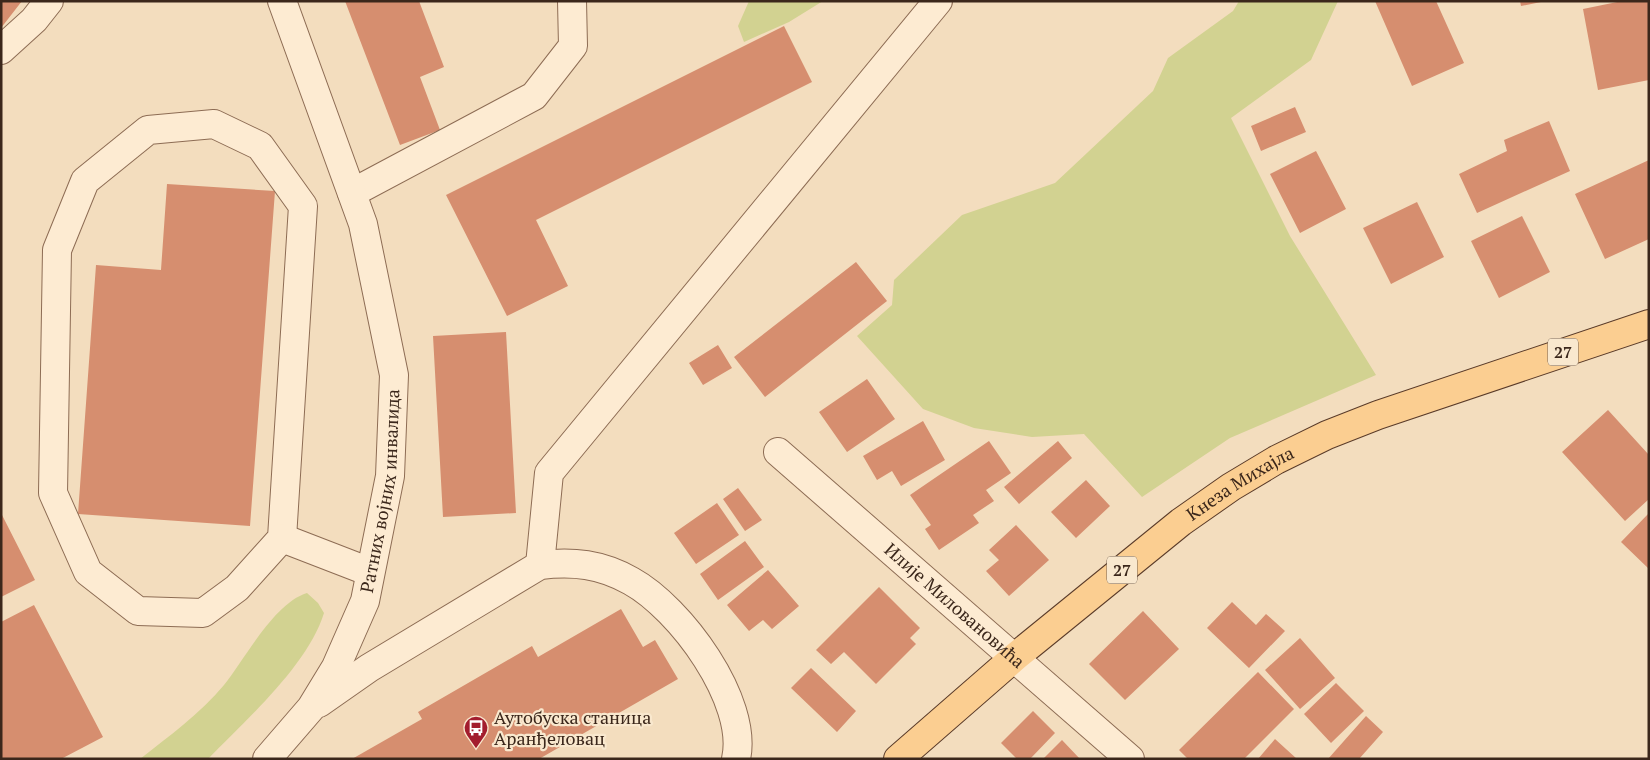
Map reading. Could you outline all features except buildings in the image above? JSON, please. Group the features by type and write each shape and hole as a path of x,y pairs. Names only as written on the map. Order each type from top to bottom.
{"main road":[{"name":"Кнеза Михајла","path":"898,759 1015,657 1181,522 1276,460 1327,435 1378,415 1649,324"}],"street":[{"path":"1,50 34,20 49,1"},
{"name":"Ратних војних инвалида","path":"266,759 311,708 343,650 365,601 390,476 394,375 363,224 282,1"},
{"path":"352,193 534,96 573,46 572,1"},
{"path":"540,565 549,473 938,1"},
{"path":"214,124 260,146 303,206 282,538 237,588 203,614 138,611 88,572 52,493 57,250 85,181 148,130 214,124"},
{"name":"Илије Миловановића","path":"778,452 1130,759"},
{"path":"282,538 370,572"},
{"path":"311,708 369,668 540,565 568,562 602,568 632,582 681,622 724,687 736,722 736,759"}],"green space":[{"path":"749,1 823,1 789,22 744,42 738,26"},
{"path":"1239,1 1338,1 1311,60 1231,118 1290,236 1376,375 1230,438 1142,497 1084,434 1032,437 974,428 923,409 857,336 892,305 894,280 962,215 1055,183 1153,91 1168,58 1233,11"},
{"path":"307,593 318,603 324,613 316,633 290,672 274,691 208,759 140,759 205,706 224,685 272,620 283,608"}],"place":[{"name":"Аутобуска станица Аранђеловац","path":"476,749"}]}
